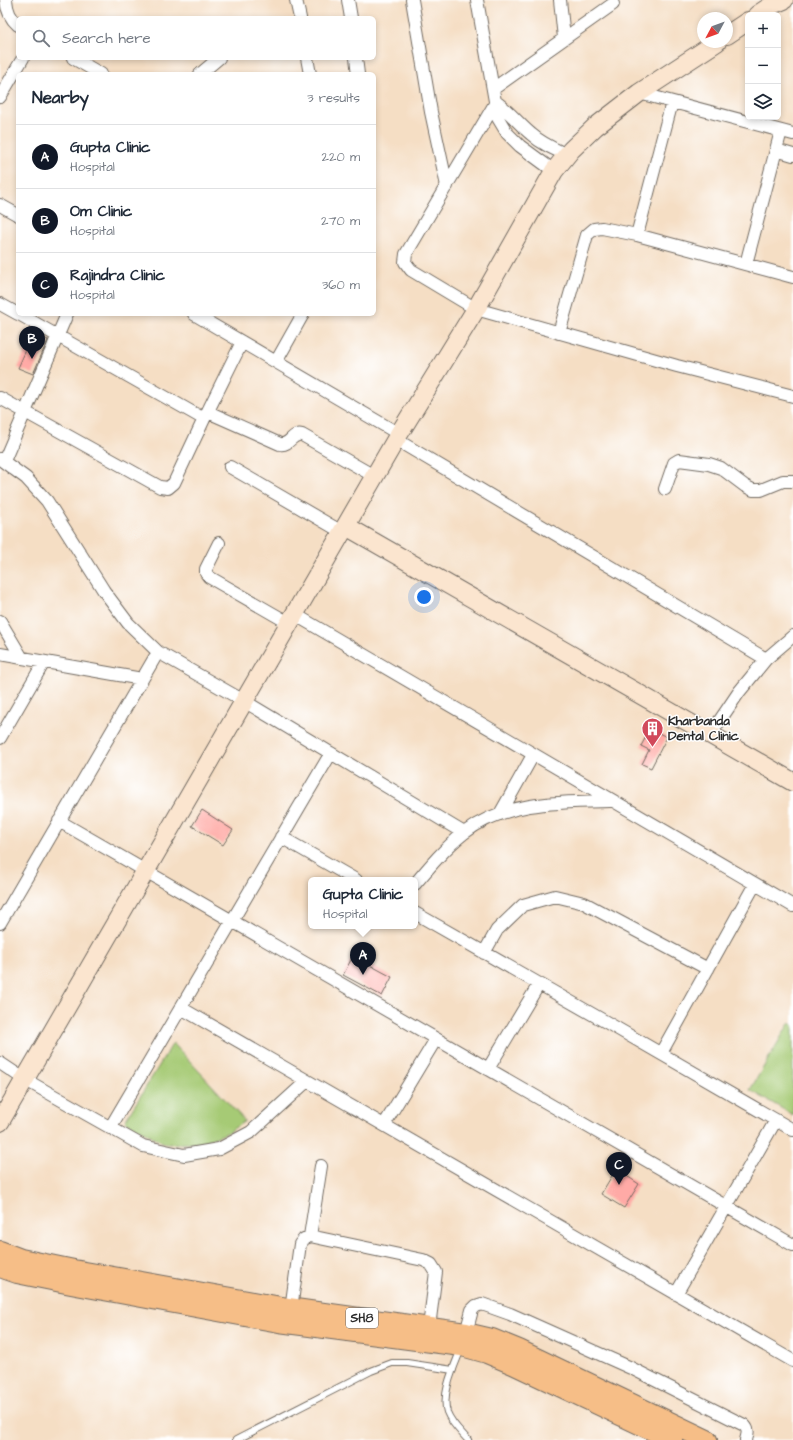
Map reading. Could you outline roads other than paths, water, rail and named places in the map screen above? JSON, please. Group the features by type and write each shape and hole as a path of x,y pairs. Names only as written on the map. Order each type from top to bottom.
{"main road":[{"name":"SH8","path":"0,1251 21,1258 74,1270 284,1312 429,1327 464,1339 487,1353 650,1421 707,1440"},
{"name":"SH8","path":"0,1267 17,1273 71,1284 284,1312 464,1339"},
{"name":"SH8","path":"650,1421 673,1440"}],"street":[{"path":"6,0 11,19 16,23"},
{"path":"296,0 300,16"},
{"path":"348,0 350,16"},
{"path":"412,0 431,112 447,186"},
{"path":"476,0 498,118 507,133 520,146 554,171"},
{"path":"560,0 564,38"},
{"path":"493,89 613,4"},
{"path":"733,31 745,23"},
{"path":"0,1122 374,476 476,309 554,171 567,155 595,127 639,93 707,48"},
{"path":"0,96 22,60"},
{"path":"76,60 97,72"},
{"path":"202,72 217,60"},
{"path":"307,60 310,72"},
{"path":"356,60 358,72"},
{"path":"639,93 793,134"},
{"path":"496,102 406,254 405,262 411,270 476,309 677,366 793,396"},
{"path":"496,102 506,109 531,134 546,145 567,155"},
{"path":"637,235 672,102"},
{"path":"746,264 781,131"},
{"path":"536,158 546,145"},
{"path":"776,150 793,155"},
{"path":"0,205 16,214"},
{"path":"559,333 587,235 594,230 602,228 637,235 793,277"},
{"path":"0,304 16,313"},
{"path":"22,316 206,415 280,444 288,442 295,435 302,435 374,476"},
{"path":"66,316 2,460 26,478 47,501 104,591 128,623 158,652 244,701 464,833"},
{"path":"197,316 766,659"},
{"path":"276,362 302,316"},
{"path":"0,398 160,487 168,488 174,483 242,342"},
{"path":"664,489 674,463 679,460 709,464 721,468 745,486 753,490 761,490 783,481 793,481"},
{"path":"230,467 344,529 793,782"},
{"path":"219,543 206,569 206,573 209,577 292,619 533,755 793,906"},
{"path":"0,621 22,658"},
{"path":"710,735 739,692 766,659 793,636"},
{"path":"0,923 158,652"},
{"path":"0,654 142,679"},
{"path":"0,738 5,721 44,662"},
{"path":"110,1128 331,753"},
{"path":"500,814 533,755"},
{"path":"418,880 438,857 464,833 486,819 528,805 562,802 611,801"},
{"path":"59,821 793,1246"},
{"path":"281,837 351,877"},
{"path":"661,1053 755,884"},
{"path":"484,953 497,930 523,905 555,896 584,903 708,969"},
{"path":"418,915 793,1130"},
{"path":"488,1069 539,984"},
{"path":"181,1008 793,1361"},
{"path":"384,1125 436,1039"},
{"path":"0,1063 24,1079 143,1146 184,1155 219,1149 251,1132 307,1081"},
{"path":"676,1294 776,1120"},
{"path":"310,1236 321,1166"},
{"path":"284,1312 300,1244 310,1236 423,1260 431,1264 436,1272 429,1327"},
{"path":"464,1339 472,1310 476,1306 482,1304 510,1314 631,1368 744,1425 748,1432 746,1440"}],"lane":[{"path":"464,1339 445,1397 447,1412 454,1424 468,1440"},
{"path":"236,1440 371,1371 392,1363 407,1363 453,1370"}],"place":[{"name":"Om Clinic","path":"32,359"},
{"name":"Kharbanda Dental Clinic","path":"653,748"},
{"name":"Gupta Clinic","path":"363,975"},
{"name":"Rajindra Clinic","path":"619,1185"}]}
